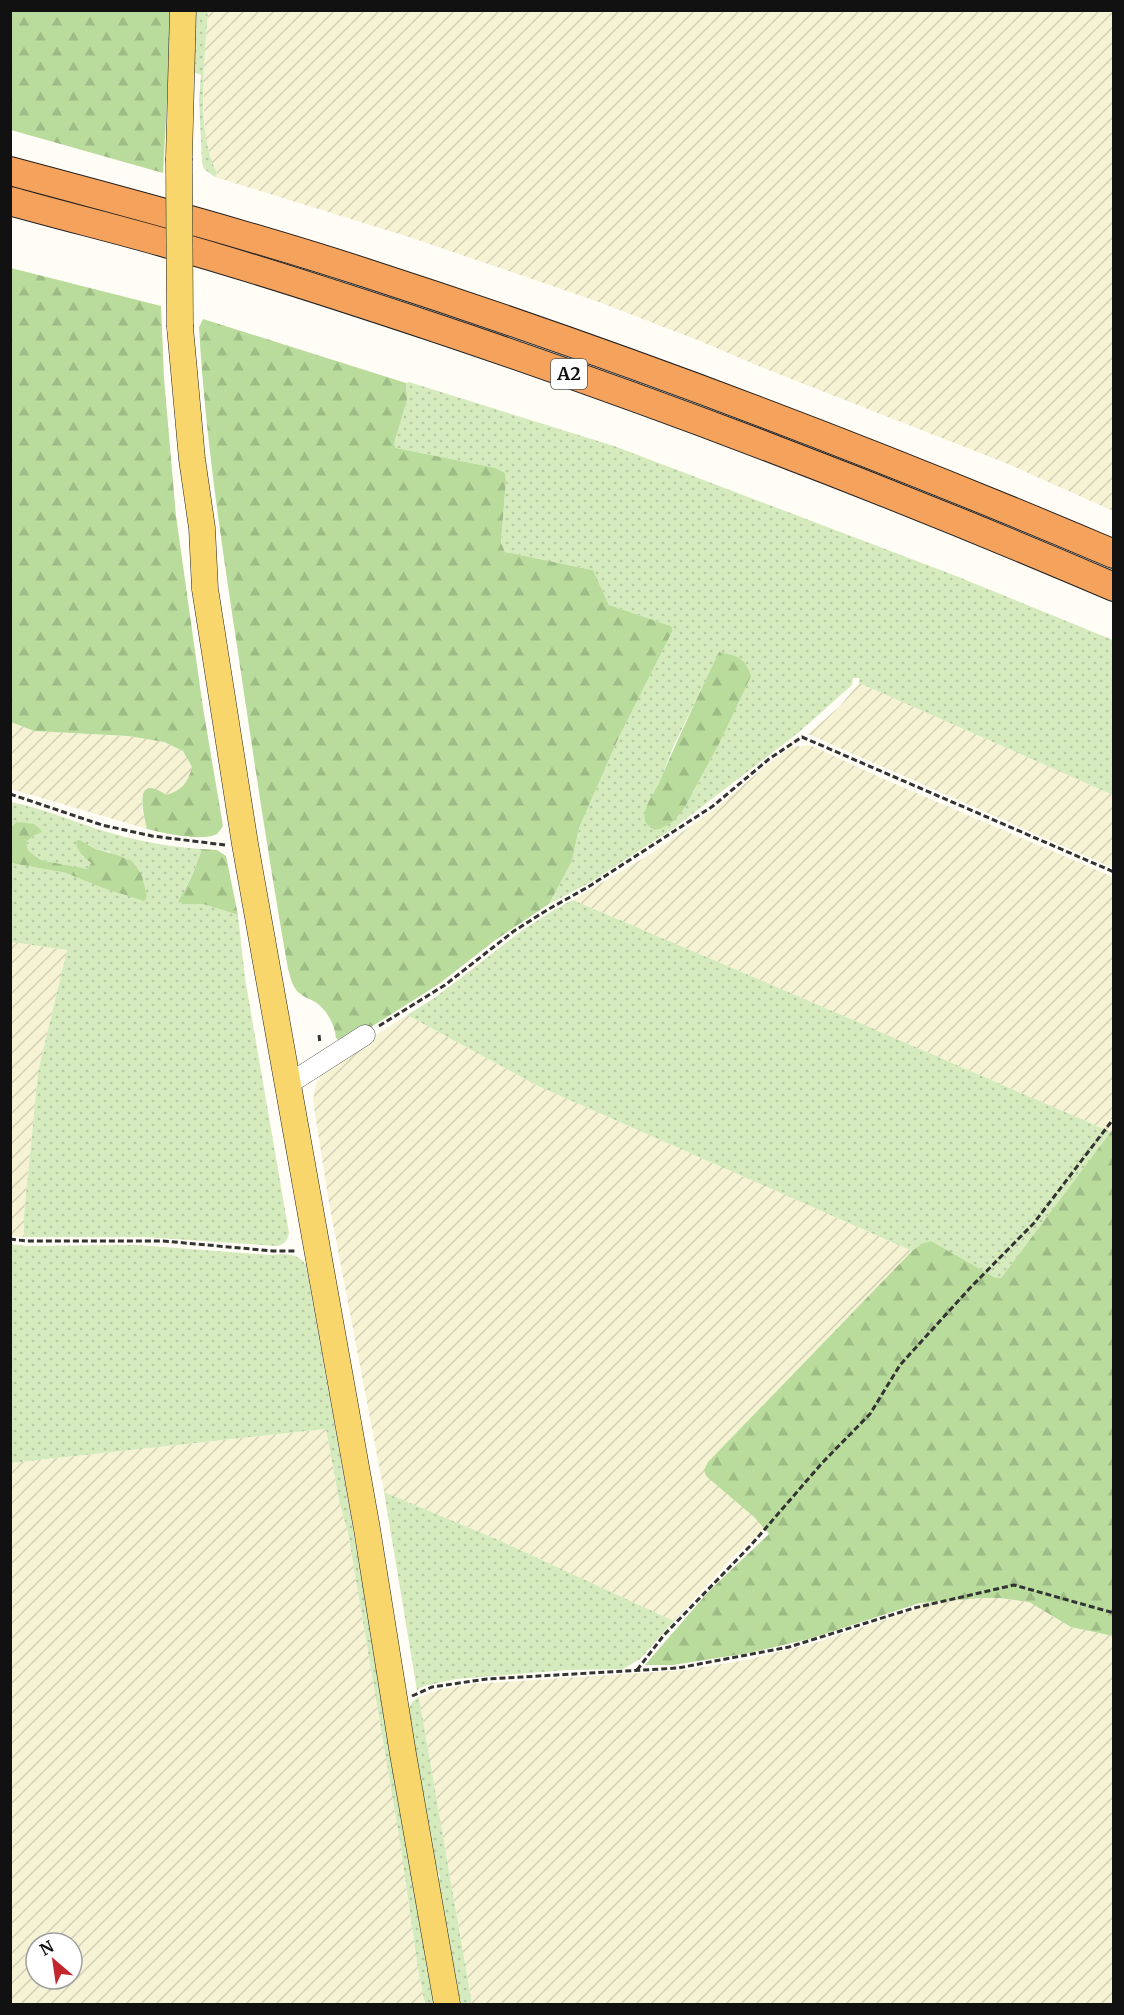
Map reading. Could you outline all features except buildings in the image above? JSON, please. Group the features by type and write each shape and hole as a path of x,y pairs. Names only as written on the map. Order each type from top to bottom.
{"highway":[{"name":"A2","path":"10,171 175,215 364,272 574,343 814,432 1113,554"},
{"name":"A2","path":"10,201 194,252 526,358 854,480 1113,587"}],"main road":[{"path":"183,10 179,158 180,327 192,459 202,528 205,589 245,844 367,1529 447,2004"}],"street":[{"path":"287,1085 365,1035"}],"path":[{"path":"365,1035 445,985 514,931 588,887 713,806 802,736 1113,872"},
{"path":"10,794 102,825 152,836 205,843 245,844"},
{"path":"637,1670 664,1635 752,1544 822,1463 870,1414 900,1365 970,1287 1034,1223 1113,1118"},
{"path":"10,1239 164,1241 273,1251 318,1250"},
{"path":"394,1700 404,1700 432,1688 487,1679 678,1668 789,1647 914,1608 1014,1585 1113,1613"}],"shaded area":[{"path":"208,11 1113,11 1113,511 1008,464 596,301 412,238 215,177 217,173 210,159 205,137 203,74"},
{"path":"859,683 1113,795 1113,868 808,734 840,706"},
{"path":"11,722 34,731 128,736 164,742 183,751 189,759 192,767 189,779 175,793 142,796 142,809 147,829 11,789"},
{"path":"810,745 1113,877 1113,1129 1111,1132 573,900 652,853 715,809 791,747"},
{"path":"11,942 67,950 38,1072 24,1215 24,1237 11,1236"},
{"path":"407,1015 538,1086 912,1251 708,1462 765,1528 731,1559 674,1621 501,1541 384,1492 329,1203 313,1101 316,1084 325,1068"},
{"path":"326,1429 339,1500 348,1533 425,2004 11,2004 11,1463"},
{"path":"982,1598 1029,1602 1071,1627 1113,1636 1113,2004 472,2004 419,1697 441,1689 472,1684 685,1670 746,1660 818,1642 920,1608 920,1603"}],"green space":[{"path":"10,11 172,11 163,173 11,130"},
{"path":"195,11 208,11 203,94 206,137 217,173 215,177 204,169 202,162 199,100 201,75 193,72"},
{"path":"11,268 161,306 164,378 176,516 203,708 223,826 217,834 192,837 147,829 143,805 144,791 149,788 156,789 166,795 183,786 192,767 183,751 164,742 128,736 34,731 11,722"},
{"path":"203,319 406,383 407,400 394,444 396,448 496,468 505,473 501,543 505,552 593,570 609,605 671,626 673,630 619,737 579,828 572,861 549,904 494,941 439,984 349,1041 341,1042 336,1038 328,1015 322,1007 297,991 288,969 255,767 214,487 199,327"},
{"path":"409,382 614,446 951,574 1113,640 1113,795 859,683 859,678 853,678 852,685 798,733 674,828 591,882 549,904 572,861 579,828 619,737 673,630 671,626 609,605 593,570 505,552 501,544 505,473 496,468 396,448 394,444 407,400 406,383","holes":["719,653 734,709 718,746 678,817 658,786 674,745"]},
{"path":"719,652 743,661 751,676 718,746 685,807 672,822 655,830 645,821 646,808"},
{"path":"11,802 125,837 163,845 202,849 184,890 185,904 203,904 238,915 245,978 289,1233 282,1244 277,1246 145,1237 24,1237 24,1215 38,1072 67,950 11,942 11,863 66,873 127,896 110,852 96,849 88,844 82,856 91,863 89,869 49,862 34,855 28,850 26,842 35,835 16,822 11,827"},
{"path":"16,822 31,824 40,829 42,832 26,842 28,850 43,860 88,869 91,863 79,851 76,841 79,840 96,849 133,862 142,876 147,897 144,901 66,873 11,863 11,827"},
{"path":"202,849 217,850 226,856 238,915 203,904 178,902 192,876"},
{"path":"573,900 1111,1132 1001,1278 996,1278 931,1241 923,1243 912,1251 538,1086 407,1015 437,996 523,931 555,909"},
{"path":"1113,1129 1113,1636 1071,1627 1029,1602 982,1598 920,1603 809,1639 749,1653 673,1665 645,1665 709,1591 769,1534 754,1517 706,1476 704,1470 708,1462 912,1251 923,1243 931,1241 996,1278 1001,1278"},
{"path":"11,1244 25,1246 137,1245 269,1255 285,1254 299,1258 306,1265 435,2004 425,2004 418,1969 400,1842 348,1533 339,1500 326,1429 11,1463"},
{"path":"384,1492 501,1541 674,1621 640,1659 623,1669 568,1670 456,1679 424,1686 417,1690"},
{"path":"419,1697 472,2004 458,2004 436,1883 440,1878 438,1871 434,1871 408,1714 411,1704"}]}
